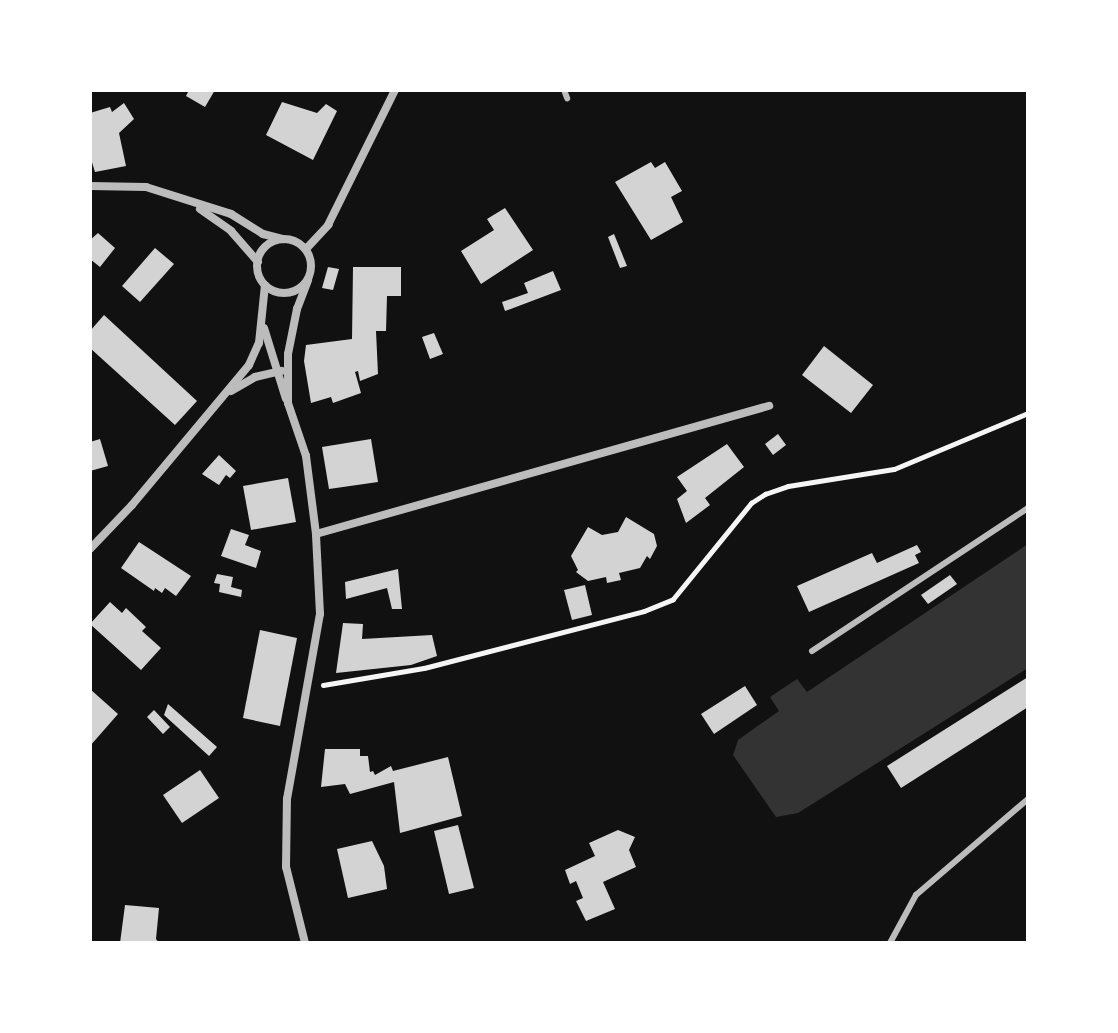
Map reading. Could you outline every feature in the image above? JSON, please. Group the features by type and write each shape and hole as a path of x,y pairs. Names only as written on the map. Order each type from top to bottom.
{"street":[{"path":"306,249 328,225 395,90"},
{"path":"90,186 146,187 197,206 231,214 263,234 306,249 312,264 297,309 288,365 288,403"},
{"path":"90,549 227,393 249,365 259,343 265,285 258,262 231,231 197,206"},
{"path":"258,262 269,243 283,239"},
{"path":"265,285 288,293 308,280"},
{"path":"262,322 306,456 316,534 320,614 287,799 286,867 305,943"},
{"path":"227,393 255,377 277,374 288,365"},
{"path":"316,534 769,406"}],"lane":[{"path":"564,90 567,98"},
{"path":"812,651 1028,508"},
{"path":"890,943 916,895 1028,799"}],"path":[{"path":"308,688 424,668 644,611 673,599 751,503 765,494 788,486 894,469 1028,413"}],"shaded area":[{"path":"1028,544 1028,668 798,813 776,817 733,755 738,740 779,711 770,697 797,679 807,692"}],"building":[{"path":"189,90 215,90 205,107 186,96"},
{"path":"282,102 317,113 326,104 337,111 313,160 266,135"},
{"path":"124,103 134,119 119,133 126,166 95,172 90,156 90,113 110,107 112,112"},
{"path":"651,162 655,168 665,162 682,191 671,197 683,222 651,240 615,182"},
{"path":"505,208 533,250 481,284 461,251 494,230 487,219"},
{"path":"98,233 115,248 100,267 90,259 90,240"},
{"path":"614,234 627,266 620,268 608,237"},
{"path":"155,248 174,264 140,302 122,286"},
{"path":"328,267 339,269 333,290 322,288"},
{"path":"353,267 401,267 401,296 387,296 386,331 376,331 378,374 360,381 358,371 355,372 361,393 333,403 331,397 311,403 304,361 306,345 352,339"},
{"path":"553,271 561,290 505,311 502,302 528,293 524,283"},
{"path":"104,315 197,401 175,425 90,348 90,331"},
{"path":"434,333 443,354 430,359 422,337"},
{"path":"824,346 873,385 851,413 802,375"},
{"path":"778,434 786,445 773,455 765,444"},
{"path":"100,439 108,466 90,471 90,442"},
{"path":"371,439 378,482 329,489 322,447"},
{"path":"727,444 744,467 705,498 710,505 686,523 677,499 687,491 677,477"},
{"path":"219,455 236,471 230,478 226,475 219,485 202,474"},
{"path":"288,478 296,522 251,530 243,486"},
{"path":"626,517 654,534 657,546 650,559 647,556 640,568 619,573 621,580 607,583 606,577 588,581 576,572 578,570 571,556 588,527 602,535 618,532"},
{"path":"231,529 249,535 245,545 261,551 256,568 221,556"},
{"path":"139,542 191,576 176,596 165,588 162,593 155,588 154,591 121,568"},
{"path":"917,545 921,552 915,555 919,563 809,612 797,586 872,553 877,563"},
{"path":"398,569 402,609 392,609 387,588 346,599 345,582"},
{"path":"217,574 233,577 231,587 242,590 241,597 219,592 220,584 214,583"},
{"path":"950,575 957,584 928,604 921,595"},
{"path":"585,585 592,615 572,620 564,590"},
{"path":"110,602 122,613 126,608 146,627 142,631 161,648 141,670 90,624"},
{"path":"343,623 363,624 362,639 432,635 437,656 411,665 336,673"},
{"path":"260,630 297,638 280,726 243,718"},
{"path":"1028,677 1028,707 901,788 887,766"},
{"path":"745,686 757,705 714,734 701,714"},
{"path":"90,689 118,714 90,746"},
{"path":"168,704 217,747 209,756 164,715"},
{"path":"154,710 170,727 163,734 147,717"},
{"path":"325,749 360,749 360,756 368,756 370,772 373,771 375,775 391,766 393,771 448,757 462,816 400,833 394,782 350,794 345,784 321,787"},
{"path":"200,770 219,798 182,823 163,795"},
{"path":"458,825 474,888 449,894 434,831"},
{"path":"618,830 635,837 629,850 636,867 603,882 615,909 586,921 576,901 583,898 576,881 570,884 565,870 595,856 589,843"},
{"path":"372,841 384,866 387,889 348,898 337,849"},
{"path":"125,905 159,908 156,939 159,943 120,943"}]}
